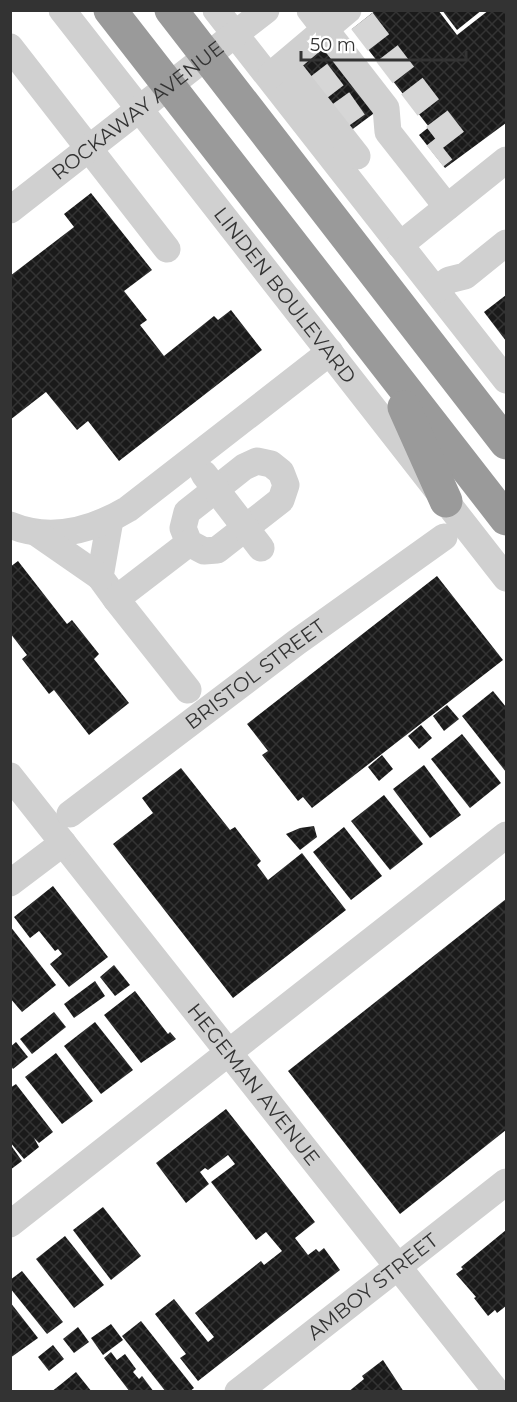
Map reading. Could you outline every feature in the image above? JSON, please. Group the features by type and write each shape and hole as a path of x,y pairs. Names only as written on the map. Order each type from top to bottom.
{"highway":[{"name":"LINDEN BOULEVARD","path":"110,10 507,519"},
{"path":"171,10 507,442"},
{"path":"440,356 507,407"},
{"path":"384,361 446,501"}],"street":[{"name":"LINDEN BOULEVARD","path":"62,10 507,578"},
{"path":"216,10 235,35 277,70 311,93 333,121 349,163"},
{"name":"ROCKAWAY AVENUE","path":"10,210 267,10"},
{"path":"277,70 318,20 355,14"},
{"path":"318,20 369,94 386,108 388,132 426,163 447,207"},
{"path":"10,47 167,249"},
{"path":"277,70 349,163 400,245 507,380"},
{"path":"349,163 388,132"},
{"path":"400,245 507,160"},
{"path":"436,290 449,280 465,276 507,243"},
{"path":"38,534 66,533 110,520 128,509 330,352"},
{"path":"192,459 254,538"},
{"path":"257,461 271,464 281,472 286,485 281,500 254,538 217,550 204,551 189,543 183,528 187,512 215,489 244,467 257,461"},
{"path":"100,577 110,520"},
{"path":"10,525 38,534 100,577 188,690"},
{"name":"BRISTOL STREET","path":"70,814 297,642 444,537"},
{"path":"116,599 189,543"},
{"name":"HEGEMAN AVENUE","path":"10,776 497,1392"},
{"path":"10,1224 507,835"},
{"path":"10,883 63,843"},
{"name":"AMBOY STREET","path":"238,1392 507,1182"}],"building":[{"path":"376,10 438,10 457,35 489,10 506,10 506,123 445,168 419,135 429,127 352,29"},
{"path":"442,10 482,10 457,30"},
{"path":"326,45 377,111 346,134 296,68"},
{"path":"91,193 152,270 124,291 147,320 140,325 164,356 214,316 218,320 231,310 262,350 119,461 88,421 77,430 46,392 10,420 10,276 74,227 64,214"},
{"path":"506,295 506,341 484,312"},
{"path":"18,561 67,624 72,620 99,654 94,659 129,703 89,735 54,690 49,694 22,659 27,655 10,633 10,567"},
{"path":"437,576 503,660 312,808 303,797 298,801 262,755 268,751 247,724"},
{"path":"493,691 506,707 506,772 462,716"},
{"path":"447,705 459,719 444,731 433,716"},
{"path":"421,725 432,738 419,749 408,736"},
{"path":"462,734 501,783 470,808 431,759"},
{"path":"382,755 393,769 379,781 368,767"},
{"path":"424,765 461,815 430,838 393,789"},
{"path":"181,768 230,830 235,827 261,861 257,865 268,880 302,853 346,910 233,998 113,844 153,813 142,798"},
{"path":"384,795 423,844 390,870 351,821"},
{"path":"314,826 317,837 300,850 286,834 300,828"},
{"path":"344,827 382,876 351,900 313,852"},
{"path":"53,886 108,957 69,987 50,964 62,954 58,949 55,951 39,931 30,938 14,917"},
{"path":"506,899 506,1130 400,1214 288,1071"},
{"path":"10,926 56,985 22,1012 10,998"},
{"path":"114,965 130,985 115,996 100,977"},
{"path":"95,981 105,996 74,1018 64,1004"},
{"path":"135,991 168,1034 170,1032 176,1039 141,1063 104,1015"},
{"path":"54,1012 66,1027 32,1054 20,1039"},
{"path":"95,1022 133,1070 101,1094 64,1046"},
{"path":"16,1042 28,1057 13,1069 10,1065 10,1047"},
{"path":"56,1053 93,1101 62,1124 25,1077"},
{"path":"16,1084 53,1132 39,1143 34,1138 39,1147 24,1159 10,1142 10,1088"},
{"path":"226,1109 315,1222 295,1238 308,1255 316,1249 319,1252 324,1248 340,1270 198,1381 180,1358 186,1354 155,1314 174,1299 208,1342 214,1337 195,1313 261,1261 264,1265 282,1251 266,1232 256,1240 211,1182 235,1164 228,1155 208,1170 205,1168 200,1172 209,1184 186,1203 156,1163"},
{"path":"10,1144 22,1161 10,1170"},
{"path":"103,1207 141,1256 111,1280 73,1230"},
{"path":"506,1230 506,1306 497,1313 495,1310 488,1316 474,1298 476,1297 456,1274 463,1269 461,1267"},
{"path":"65,1236 104,1285 74,1308 36,1259"},
{"path":"22,1271 63,1322 47,1334 10,1288 10,1280"},
{"path":"10,1302 38,1338 10,1358"},
{"path":"141,1321 194,1388 189,1392 166,1392 122,1336"},
{"path":"111,1324 123,1340 103,1355 91,1338"},
{"path":"78,1327 89,1342 74,1353 63,1339"},
{"path":"53,1345 64,1359 49,1371 38,1357"},
{"path":"111,1352 117,1360 125,1354 136,1369 133,1372 139,1379 142,1376 154,1392 130,1392 104,1358"},
{"path":"383,1360 404,1392 348,1392 364,1379 362,1376"},
{"path":"76,1372 92,1392 51,1392 60,1385"}],"tunnel":[{"path":"362,21 454,141 435,156"},
{"path":"314,91 344,68"},
{"path":"335,119 366,97"}]}
